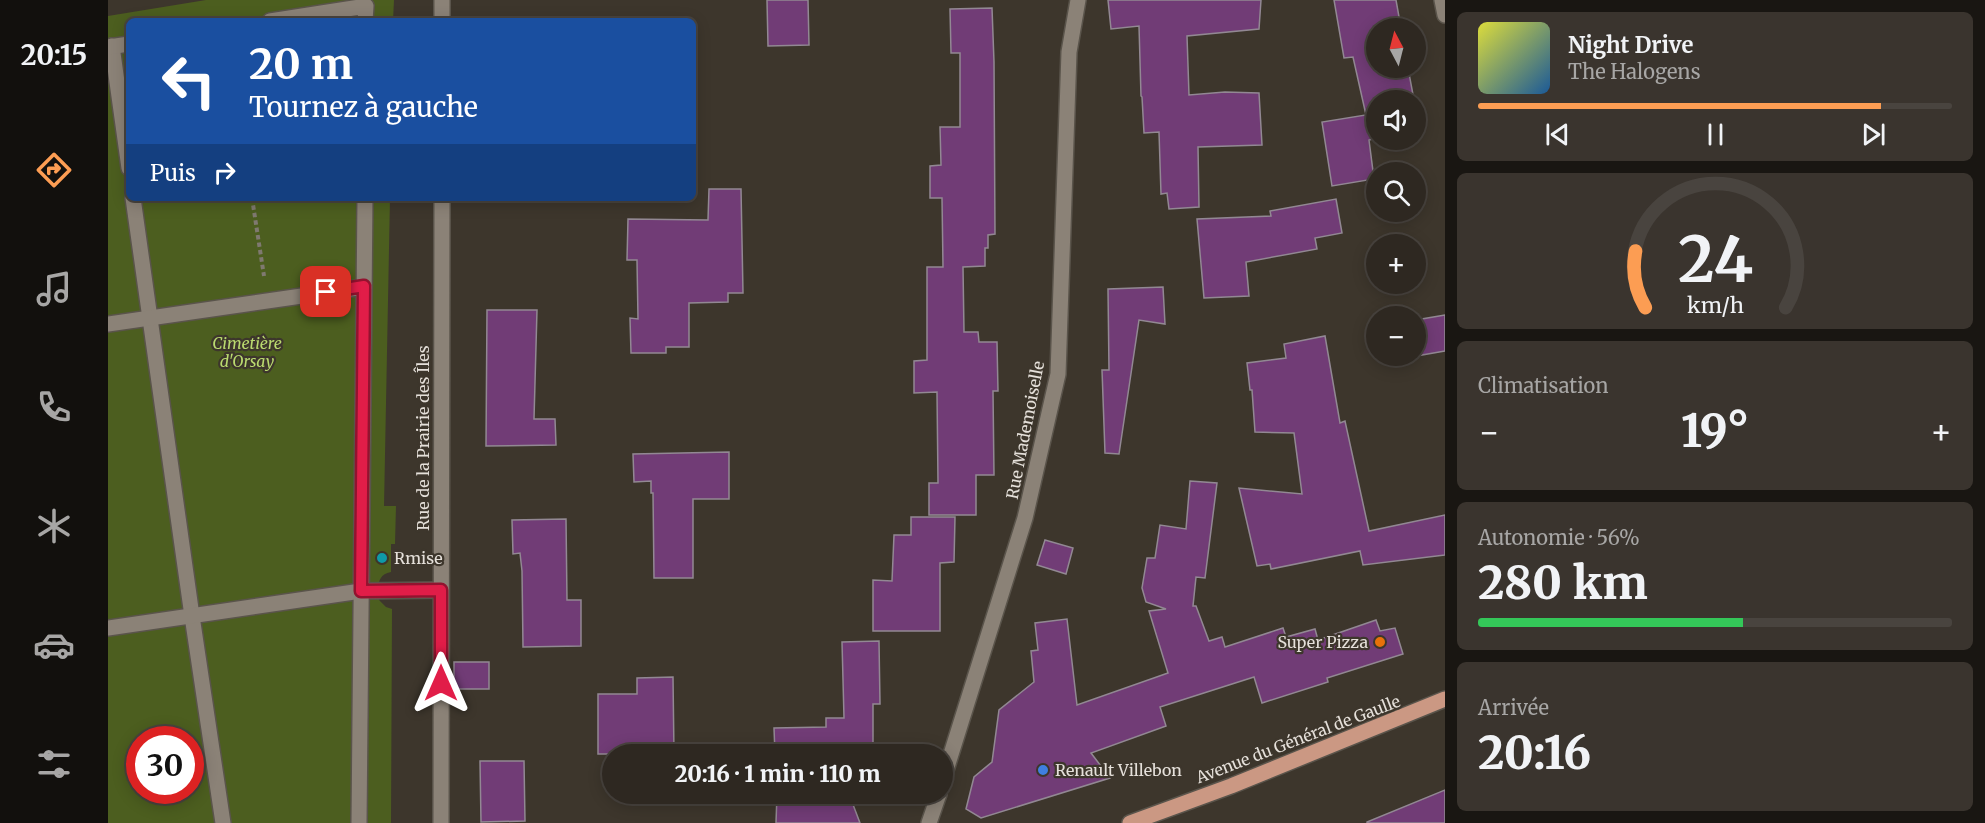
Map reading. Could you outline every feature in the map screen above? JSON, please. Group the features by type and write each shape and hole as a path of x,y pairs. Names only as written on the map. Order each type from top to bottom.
{"main road":[{"name":"Avenue du Général de Gaulle","path":"1130,823 1242,782 1445,699"}],"street":[{"path":"442,0 442,18"},
{"name":"Rue Mademoiselle","path":"953,748 1025,518 1058,374 1070,51 1078,0"},
{"path":"1442,0 1445,15"},
{"path":"289,18 366,6 366,18"},
{"path":"126,44 110,47 126,149"},
{"path":"133,201 223,823"},
{"path":"359,823 365,201"},
{"name":"Rue de la Prairie des Îles","path":"441,823 442,201"},
{"path":"108,324 364,286"},
{"path":"108,628 361,591 441,590"},
{"path":"929,823 936,804"}],"path":[{"path":"252,201 267,300"}],"green space":[{"name":"Cimetière d'Orsay","path":"206,0 394,0 393,18 126,18 126,201 390,201 384,506 396,506 395,544 391,544 391,572 380,579 378,591 379,600 392,609 391,823 108,823 108,16"}],"building":[{"path":"767,0 808,0 809,45 768,46"},
{"path":"1108,0 1261,0 1259,29 1187,36 1189,95 1225,92 1259,93 1262,145 1198,147 1199,207 1169,209 1167,193 1161,194 1159,132 1144,133 1139,26 1111,29"},
{"path":"1334,0 1396,0 1399,18 1366,18 1366,78 1410,78 1412,90 1366,90 1366,115 1353,57 1344,58"},
{"path":"992,8 995,234 988,235 985,266 963,267 964,332 978,332 979,342 997,342 998,391 993,391 994,475 976,475 976,515 929,515 929,483 938,483 937,392 914,393 914,361 927,360 927,267 943,267 942,198 930,198 930,166 941,165 940,127 960,127 960,53 951,53 950,9"},
{"path":"1366,115 1366,150 1370,150 1372,162 1366,162 1366,180 1332,186 1322,122"},
{"path":"709,189 741,189 743,293 728,293 728,302 689,303 689,347 666,347 666,353 631,353 630,318 638,319 637,260 627,260 628,219 708,220"},
{"path":"1336,199 1342,233 1315,238 1317,249 1246,262 1249,296 1204,298 1197,219 1271,216 1270,211"},
{"path":"1163,287 1165,324 1139,320 1119,454 1105,453 1102,370 1109,370 1108,289"},
{"path":"487,310 537,310 534,419 555,419 556,445 486,446"},
{"path":"1445,315 1445,351 1426,354 1426,318"},
{"path":"1325,336 1340,423 1345,421 1369,531 1445,515 1445,555 1363,565 1360,551 1271,569 1270,564 1257,566 1239,488 1302,494 1294,433 1255,432 1252,390 1250,390 1247,363 1286,358 1284,344"},
{"path":"729,452 729,499 693,499 693,578 654,578 651,481 634,482 633,454"},
{"path":"1190,481 1217,483 1205,578 1196,577 1193,606 1196,606 1209,641 1222,637 1225,647 1283,628 1286,637 1315,629 1318,640 1376,620 1380,631 1395,628 1403,654 1327,678 1328,682 1262,703 1254,677 1160,707 1166,726 1091,753 1110,778 981,818 966,809 974,777 992,762 999,710 1034,682 1031,651 1038,650 1035,623 1067,619 1077,705 1168,673 1149,611 1166,609 1146,602 1142,588 1147,558 1155,558 1160,525 1186,529"},
{"path":"911,517 955,517 954,562 940,563 940,631 873,631 873,580 892,581 894,535 911,535"},
{"path":"566,519 567,600 581,600 581,646 523,647 522,571 520,553 513,554 512,520"},
{"path":"1045,540 1073,548 1066,574 1037,565"},
{"path":"879,641 880,704 873,704 873,744 775,744 774,728 826,727 826,718 844,718 842,642"},
{"path":"454,662 489,662 489,689 454,689"},
{"path":"673,677 674,744 602,744 602,754 598,754 598,694 637,694 637,678"},
{"path":"480,761 524,761 525,821 481,822"},
{"path":"1445,790 1445,823 1367,823 1367,822"},
{"path":"777,804 853,804 860,823 776,823"}],"place":[{"name":"Rmise","path":"382,558"},
{"name":"Super Pizza","path":"1380,642"},
{"name":"Renault Villebon","path":"1043,770"}],"route":[{"path":"326,292 364,286 361,591 441,590 441,683"}]}
